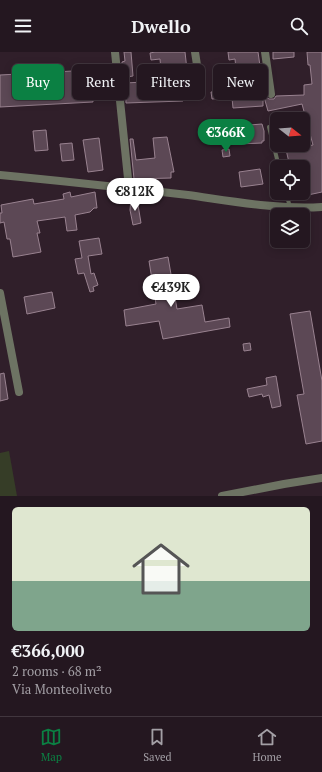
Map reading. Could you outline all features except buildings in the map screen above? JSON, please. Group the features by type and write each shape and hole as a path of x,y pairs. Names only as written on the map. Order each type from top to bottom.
{"street":[{"path":"116,52 129,188"},
{"path":"195,52 197,64"},
{"path":"265,52 271,94"},
{"path":"0,174 290,208 322,207"},
{"path":"0,293 19,392"},
{"path":"222,496 322,478"}],"lane":[{"path":"269,127 277,160"},
{"path":"288,200 290,208"}],"green space":[{"path":"9,451 17,496 0,496 0,453"}]}
